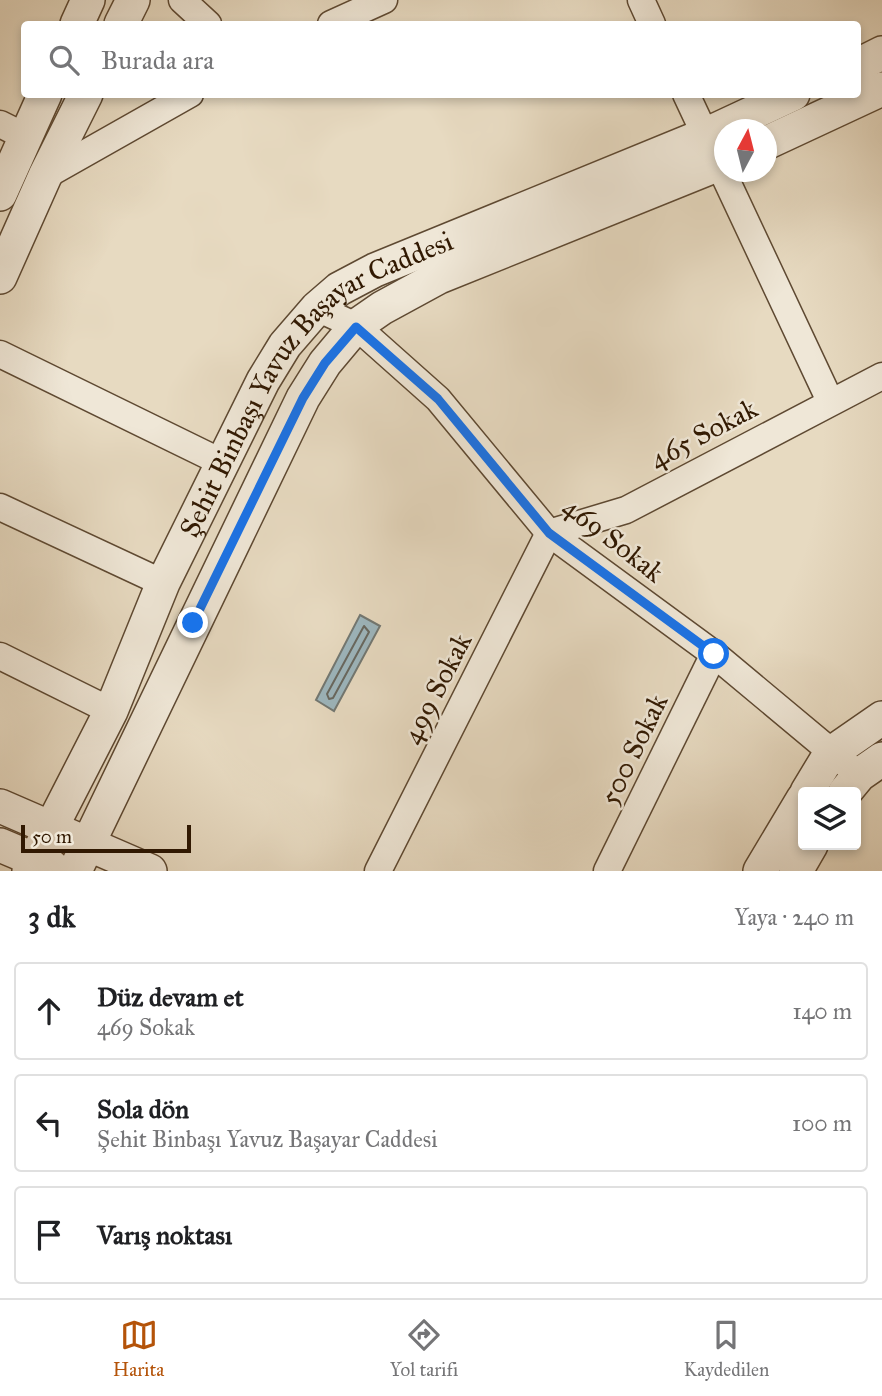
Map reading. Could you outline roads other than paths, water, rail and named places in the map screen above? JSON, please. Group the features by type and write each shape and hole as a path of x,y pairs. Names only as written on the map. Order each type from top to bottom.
{"street":[{"path":"78,21 88,0"},
{"path":"123,21 134,0"},
{"path":"182,0 205,21"},
{"path":"338,21 384,0"},
{"path":"641,0 651,21"},
{"path":"861,64 882,53"},
{"path":"777,138 882,89"},
{"path":"0,194 13,131 42,98"},
{"path":"0,277 45,176 84,98"},
{"path":"45,176 183,98"},
{"path":"688,98 714,150"},
{"name":"Şehit Binbaşı Yavuz Başayar Caddesi","path":"41,867 50,828 111,711 163,583 221,462 285,345 317,309 339,289 375,270 705,135 784,98"},
{"name":"Şehit Binbaşı Yavuz Başayar Caddesi","path":"81,858 303,398 325,363 356,327 439,276 714,166"},
{"path":"731,182 830,401"},
{"name":"469 Sokak","path":"317,309 356,327 438,399 549,533 714,654 830,754 862,775"},
{"path":"0,354 221,462"},
{"name":"465 Sokak","path":"549,533 626,510 882,376"},
{"path":"0,507 163,583"},
{"name":"499 Sokak","path":"378,871 549,533"},
{"name":"500 Sokak","path":"607,871 714,654"},
{"path":"0,656 111,711"},
{"path":"810,787 830,754 882,718"},
{"path":"0,806 50,828 81,858 150,871"},
{"path":"760,871 798,807"},
{"path":"0,845 41,867"},
{"path":"796,871 808,850"}],"water":[{"path":"360,615 380,626 334,711 316,700"}]}
